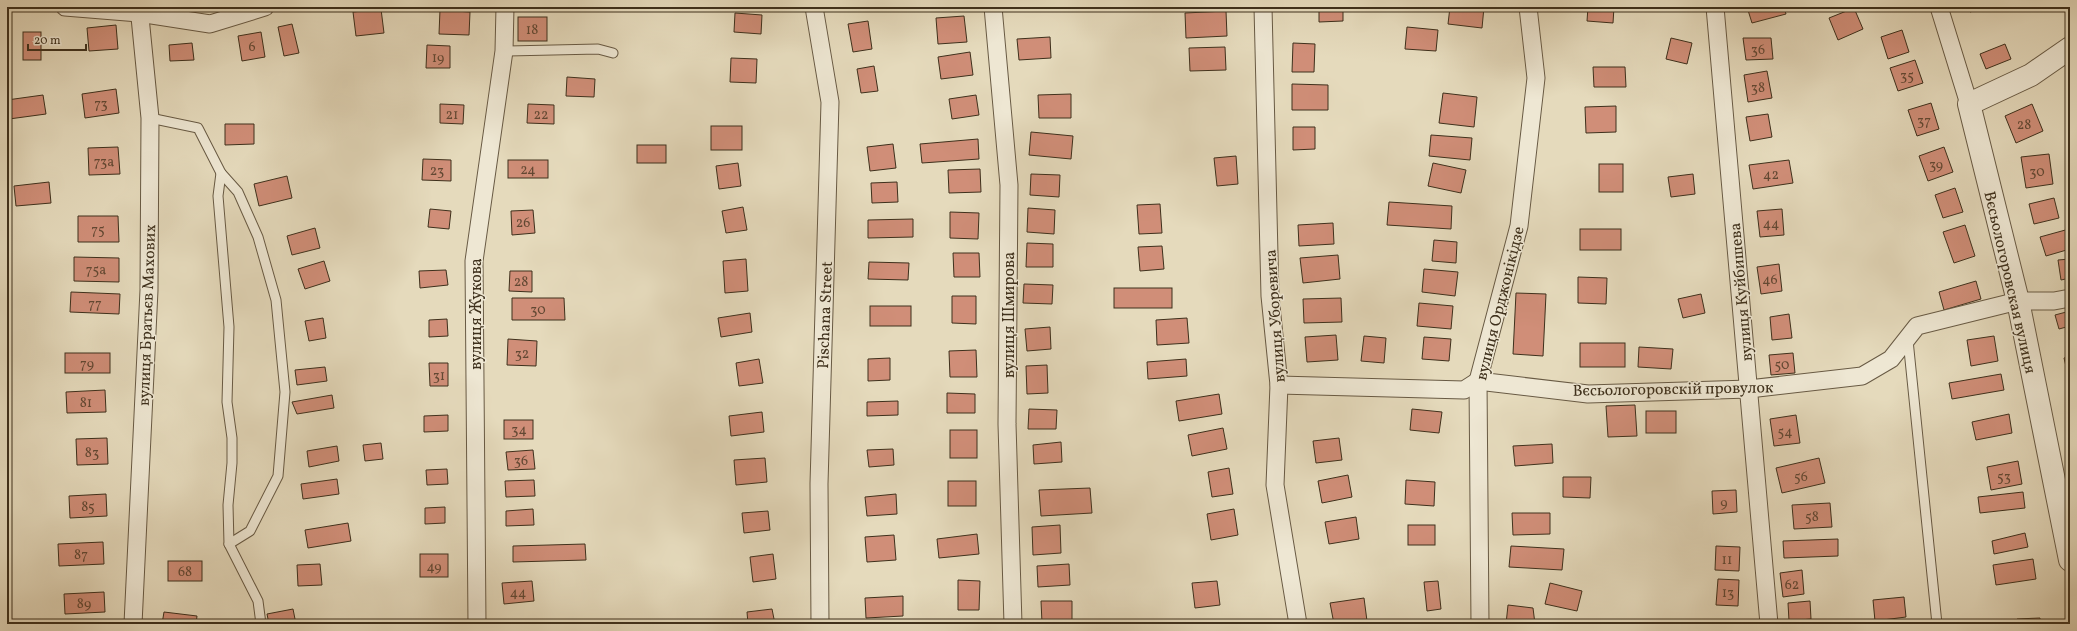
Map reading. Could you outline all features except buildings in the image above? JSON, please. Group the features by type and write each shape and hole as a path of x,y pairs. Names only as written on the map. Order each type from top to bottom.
{"street":[{"path":"65,7 139,10 210,24 265,7"},
{"name":"вулиця Жукова","path":"477,624 474,261 504,51 505,7"},
{"name":"Pischana Street","path":"814,7 830,102 819,484 820,624"},
{"name":"вулиця Шмирова","path":"993,7 1009,185 1007,424 1013,624"},
{"name":"вулиця Уборевича","path":"1263,7 1270,296 1279,385 1275,485 1298,624"},
{"name":"вулиця Орджонікідзе","path":"1480,624 1478,381 1519,226 1536,78 1528,7"},
{"name":"вулиця Куйбишева","path":"1715,7 1769,624"},
{"name":"Вєсьологоровская вулиця","path":"1939,7 1969,104 2018,300 2070,560"},
{"name":"вулиця Братьєв Махових","path":"133,624 148,290 150,118 139,10"},
{"path":"1969,104 2031,75 2070,48"},
{"name":"Вєсьологоровскій провулок","path":"1478,381 1588,394 1749,389 1862,376 1891,359 1907,336 1917,326 2018,300 2054,301 2070,298"},
{"path":"1279,385 1464,390 1478,381"}],"lane":[{"path":"504,51 598,49 613,53"},
{"path":"150,118 198,128 221,173 238,192 258,237 276,300 285,392 278,476 250,531 230,544"},
{"path":"221,173 218,196 229,327 227,402 232,438 232,463 228,505 230,544 258,601 261,624"},
{"path":"1907,336 1937,624"}]}
